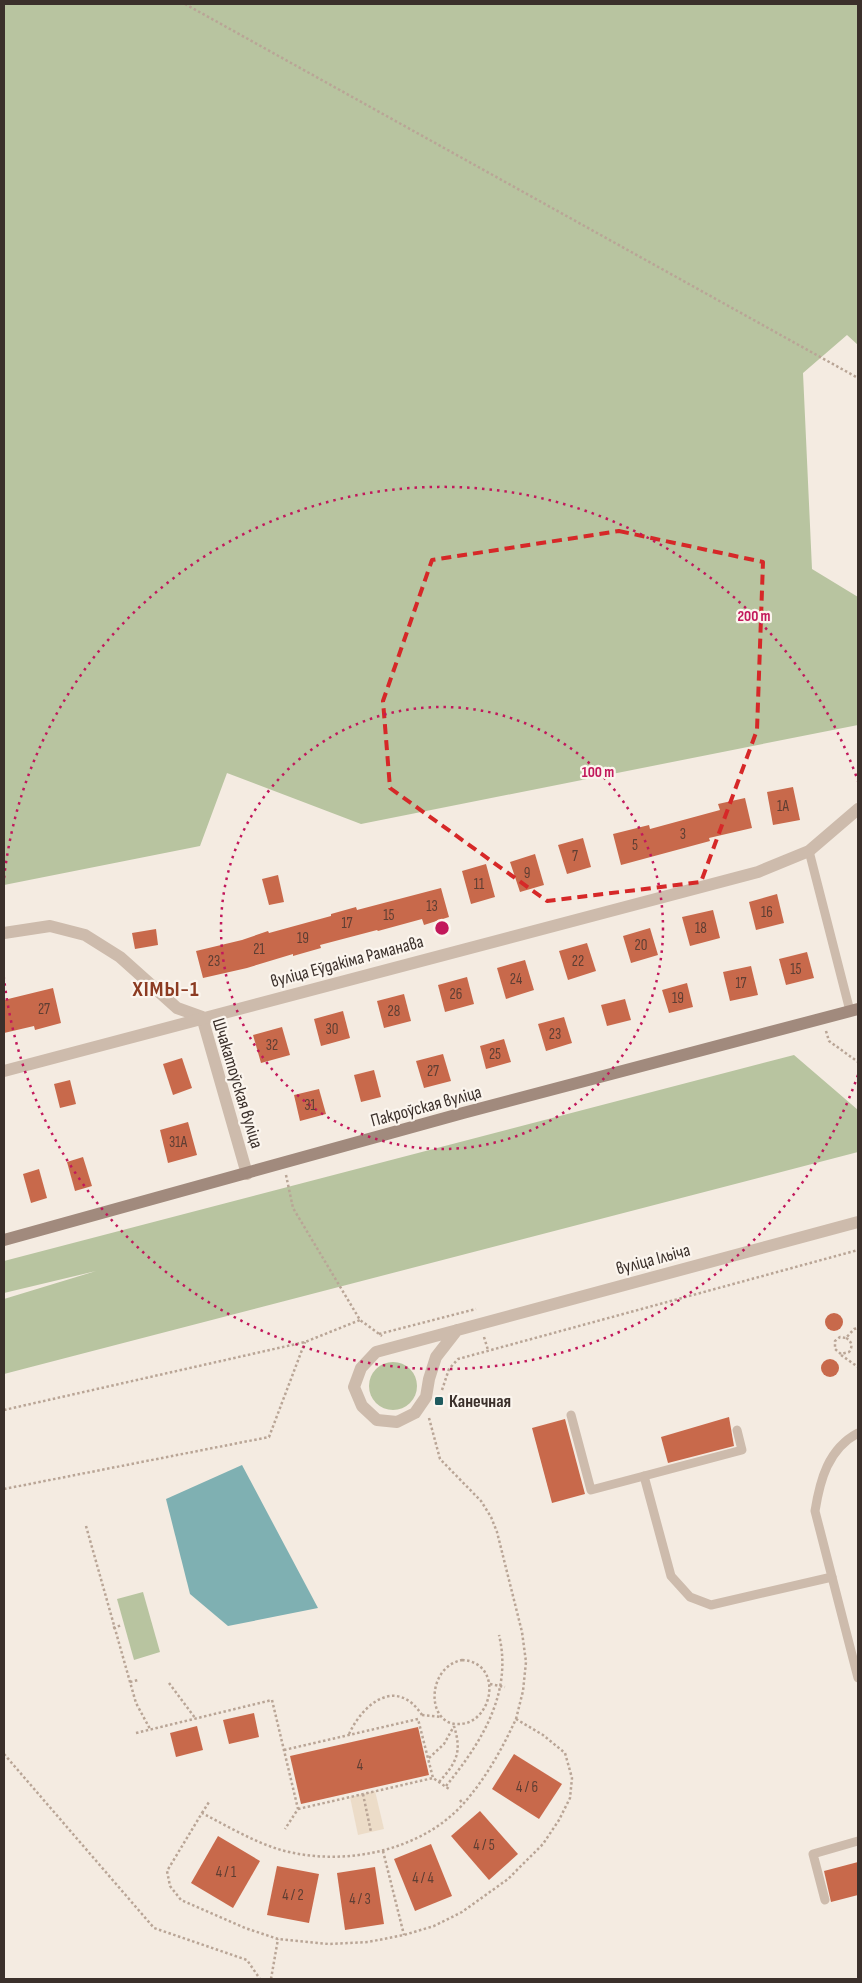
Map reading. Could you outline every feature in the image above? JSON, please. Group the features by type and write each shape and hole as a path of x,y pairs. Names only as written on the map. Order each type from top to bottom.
{"street":[{"name":"вуліца Еўдакіма Раманава","path":"4,1071 202,1017 758,872 809,851 858,809"},
{"name":"Шчакатоўская вуліца","path":"4,933 50,926 85,935 120,957 177,1008 202,1017 247,1174"},
{"name":"Пакроўская вуліца","path":"4,1240 463,1113 854,1010"},
{"name":"вуліца Ільіча","path":"457,1330 436,1357 426,1397 416,1413 397,1422 376,1420 362,1406 354,1387 362,1368 376,1352 394,1348 457,1330 858,1222"}],"lane":[{"path":"809,851 854,1010"},
{"path":"572,1415 591,1490 742,1450 737,1430"},
{"path":"858,1433 852,1436 830,1458 820,1484 815,1511 858,1678"},
{"path":"644,1476 671,1576 690,1597 712,1605 832,1577"},
{"path":"825,1900 813,1854 858,1841"}],"path":[{"path":"185,4 858,378"},
{"path":"823,1019 829,1041 858,1062"},
{"path":"284,1163 293,1208 360,1320 394,1348"},
{"path":"449,1369 458,1359 488,1350 858,1250"},
{"path":"379,1334 476,1309"},
{"path":"4,1410 305,1342 360,1320"},
{"path":"858,1328 846,1338 840,1338 834,1344 836,1352 858,1367"},
{"path":"484,1334 488,1350"},
{"path":"841,1354 849,1352 851,1347 850,1342 846,1338"},
{"path":"4,1489 270,1438 305,1342"},
{"path":"202,1813 246,1835 280,1849 330,1857 376,1853 410,1841 439,1825 464,1804 502,1748 516,1719 523,1691 526,1662 522,1632 491,1516 481,1501 440,1459 428,1419"},
{"path":"86,1526 113,1628 136,1703 150,1729"},
{"path":"113,1628 122,1625"},
{"path":"418,1719 433,1778 447,1788 484,1729 498,1700 503,1660 499,1635"},
{"path":"428,1759 444,1744 455,1725 471,1722 478,1718 485,1706 490,1684 485,1671 474,1662 462,1660 450,1664 440,1673 434,1701 443,1717 455,1725 458,1748 456,1760 439,1782"},
{"path":"130,1682 138,1680"},
{"path":"169,1683 195,1718"},
{"path":"490,1684 505,1687"},
{"path":"519,1690 523,1691"},
{"path":"349,1735 366,1709 375,1700 390,1697 401,1696 409,1700 422,1715 443,1717"},
{"path":"136,1733 272,1700 298,1809"},
{"path":"284,1750 418,1719 422,1715"},
{"path":"209,1802 167,1871 170,1886 181,1900 244,1928 278,1939 329,1944 368,1942 434,1926 462,1912 500,1884 542,1844 559,1820 570,1798 572,1778 565,1753 543,1735 516,1719"},
{"path":"4,1754 154,1928 247,1960 260,1979"},
{"path":"285,1829 298,1809 433,1778"},
{"path":"363,1794 371,1832"},
{"path":"460,1800 464,1804"},
{"path":"280,1849 281,1844"},
{"path":"375,1848 376,1853"},
{"path":"383,1851 404,1934"},
{"path":"271,1979 278,1939"}],"highlighted area":[{"path":"619,531 763,562 757,730 701,882 547,901 390,788 383,701 432,560"}],"green space":[{"path":"4,4 858,4 858,345 847,335 803,373 812,569 858,597 858,725 361,824 227,773 200,846 4,885"},
{"path":"794,1055 858,1110 858,1152 4,1374 4,1299 96,1271 4,1293 4,1261"},
{"path":"388,1362 398,1362 410,1369 417,1381 417,1391 410,1403 398,1410 388,1410 380,1406 373,1399 369,1391 369,1381 373,1373 380,1366"},
{"path":"143,1592 160,1652 134,1660 117,1599"}],"shaded area":[{"path":"375,1791 384,1829 358,1835 350,1797"}],"water":[{"path":"242,1465 318,1608 228,1626 190,1594 166,1499"}],"building":[{"path":"793,787 800,820 773,825 767,792"},
{"path":"745,798 752,828 709,838 710,841 621,865 613,834 649,825 650,829 720,810 718,804"},
{"path":"583,838 591,867 567,874 558,845"},
{"path":"535,854 544,885 520,892 510,862"},
{"path":"486,864 495,897 471,904 462,871"},
{"path":"278,875 284,902 269,905 262,879"},
{"path":"441,888 449,917 424,925 422,919 377,930 320,945 321,948 293,956 293,954 247,968 203,978 196,951 331,916 331,914 356,907 357,910"},
{"path":"777,894 784,923 756,930 749,902"},
{"path":"713,910 720,938 690,946 682,917"},
{"path":"650,928 658,955 631,963 623,936"},
{"path":"156,929 158,945 135,949 132,933"},
{"path":"587,943 596,971 568,980 559,951"},
{"path":"807,952 814,978 786,985 779,959"},
{"path":"525,960 534,990 506,999 497,968"},
{"path":"751,966 758,995 730,1001 723,972"},
{"path":"467,977 474,1004 445,1012 438,985"},
{"path":"687,983 693,1007 669,1013 662,990"},
{"path":"53,988 61,1023 35,1030 34,1026 4,1033 4,1000"},
{"path":"404,994 411,1021 384,1028 377,1001"},
{"path":"625,999 631,1020 607,1026 601,1005"},
{"path":"343,1011 350,1038 321,1046 314,1019"},
{"path":"564,1017 572,1043 546,1051 538,1024"},
{"path":"282,1027 290,1055 261,1063 253,1035"},
{"path":"504,1039 511,1062 486,1069 480,1046"},
{"path":"443,1054 451,1081 424,1088 416,1061"},
{"path":"182,1058 192,1088 173,1095 163,1064"},
{"path":"374,1070 381,1097 361,1102 354,1075"},
{"path":"70,1080 76,1104 60,1108 54,1084"},
{"path":"319,1089 326,1114 300,1121 294,1095"},
{"path":"188,1122 197,1155 168,1163 160,1130"},
{"path":"83,1157 92,1186 75,1191 67,1162"},
{"path":"39,1169 47,1198 31,1203 23,1174"},
{"path":"834,1313 840,1316 843,1322 840,1328 834,1331 828,1328 825,1322 828,1316"},
{"path":"830,1359 836,1362 839,1368 836,1374 830,1377 824,1374 821,1368 824,1362"},
{"path":"729,1417 734,1446 668,1463 661,1437"},
{"path":"565,1419 585,1494 552,1503 532,1428"},
{"path":"254,1713 259,1737 229,1744 223,1720"},
{"path":"197,1726 203,1750 176,1757 170,1733"},
{"path":"418,1727 429,1775 301,1804 290,1756"},
{"path":"514,1754 562,1784 539,1819 492,1789"},
{"path":"480,1811 518,1854 489,1880 451,1836"},
{"path":"218,1836 260,1861 233,1908 191,1883"},
{"path":"431,1844 452,1896 415,1911 394,1859"},
{"path":"858,1862 858,1895 831,1902 824,1871"},
{"path":"277,1866 319,1874 309,1923 267,1915"},
{"path":"375,1867 384,1924 345,1930 337,1873"}],"place":[{"name":"Канечная","path":"439,1401"}],"district":[{"name":"ХІМЫ-1","path":"166,988"}]}
